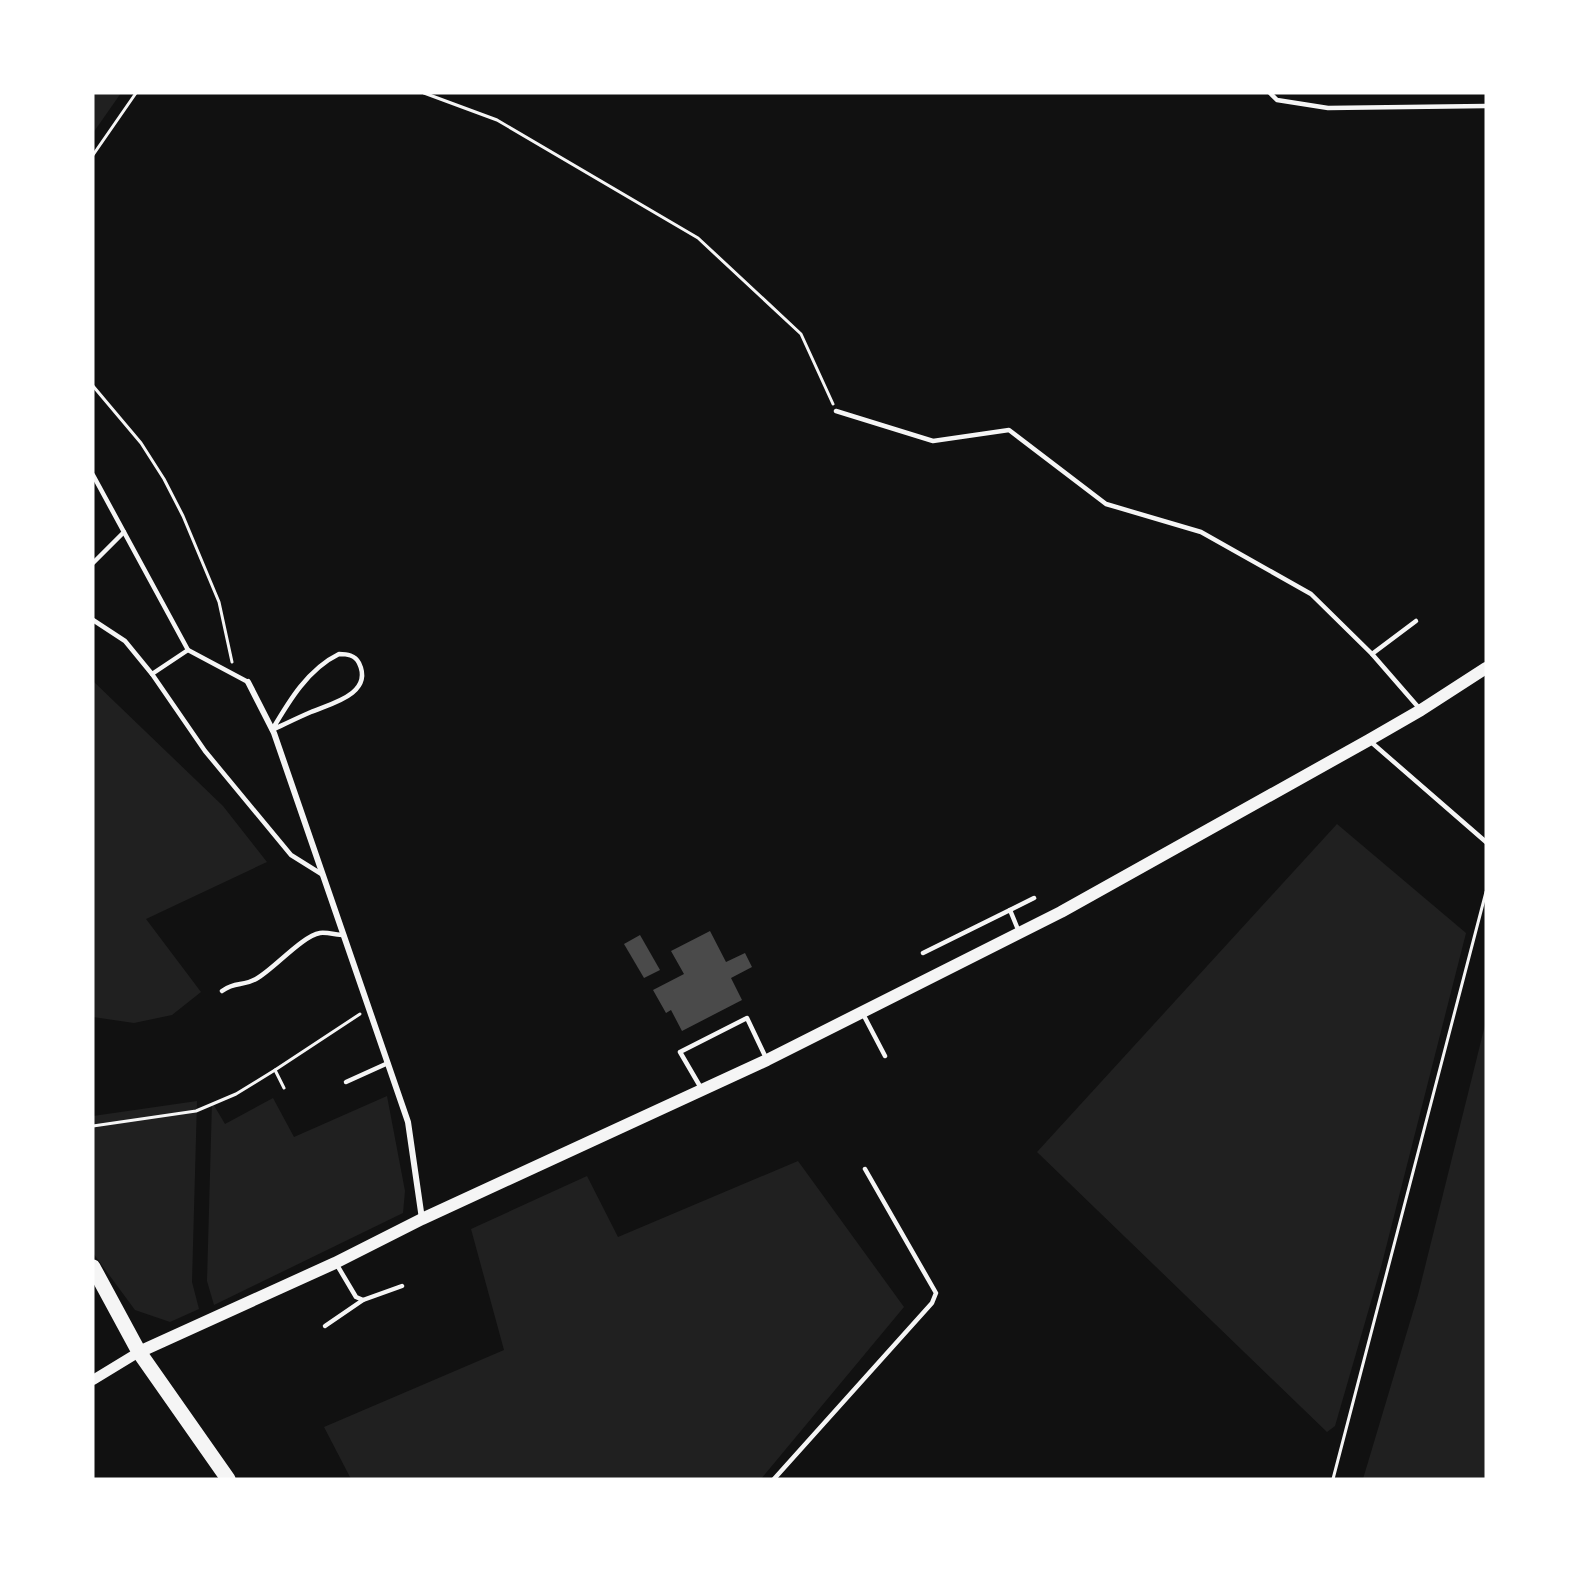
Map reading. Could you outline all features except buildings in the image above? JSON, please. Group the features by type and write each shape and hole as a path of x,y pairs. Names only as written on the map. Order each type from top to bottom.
{"main road":[{"path":"139,1352 335,1263 422,1219 767,1060 1061,912 1369,740 1486,668"},
{"path":"93,1267 139,1352 228,1479"}],"street":[{"path":"248,682 272,730 408,1122 422,1219"},
{"path":"93,1380 139,1352"}],"lane":[{"path":"1270,93 1277,100 1328,108 1486,106"},
{"path":"836,411 933,441 1009,430 1106,504 1201,532 1311,594 1372,654 1421,710"},
{"path":"93,475 188,650 248,682"},
{"path":"93,563 124,532"},
{"path":"93,620 125,641 152,674 205,751 291,855 323,876"},
{"path":"1372,654 1416,621"},
{"path":"152,674 188,650"},
{"path":"339,654 355,658 362,675 358,689 343,700 272,730 305,680 339,654"},
{"path":"1369,740 1486,842"},
{"path":"923,953 1034,898"},
{"path":"1010,910 1019,932"},
{"path":"222,991 232,984 249,983 258,978 319,933 344,935"},
{"path":"862,1011 885,1056"},
{"path":"702,1090 681,1052 747,1018 767,1060"},
{"path":"346,1082 388,1063"},
{"path":"774,1479 932,1303 936,1293 865,1169"},
{"path":"335,1263 356,1297 363,1300"},
{"path":"325,1326 363,1300 402,1286"}],"path":[{"path":"93,155 136,93"},
{"path":"424,93 496,120 698,238 801,334 836,411"},
{"path":"93,386 141,443 164,479 183,516 219,602 234,675"},
{"path":"1333,1479 1486,892"},
{"path":"93,1126 196,1111 236,1094 369,1008"},
{"path":"274,1070 284,1088"}],"shaded area":[{"path":"93,93 121,93 93,133"},
{"path":"93,681 223,806 267,862 146,919 201,992 172,1015 134,1023 93,1017"},
{"path":"1337,824 1466,933 1381,1267 1335,1426 1327,1432 1037,1152"},
{"path":"1486,1021 1486,1479 1363,1479 1418,1295"},
{"path":"387,1096 405,1191 403,1213 214,1305 207,1281 212,1102 225,1124 273,1098 294,1137"},
{"path":"197,1101 192,1282 199,1309 170,1322 135,1310 93,1253 93,1116"},
{"path":"798,1161 904,1307 761,1479 351,1479 324,1427 504,1350 471,1229 587,1176 618,1237"}]}
